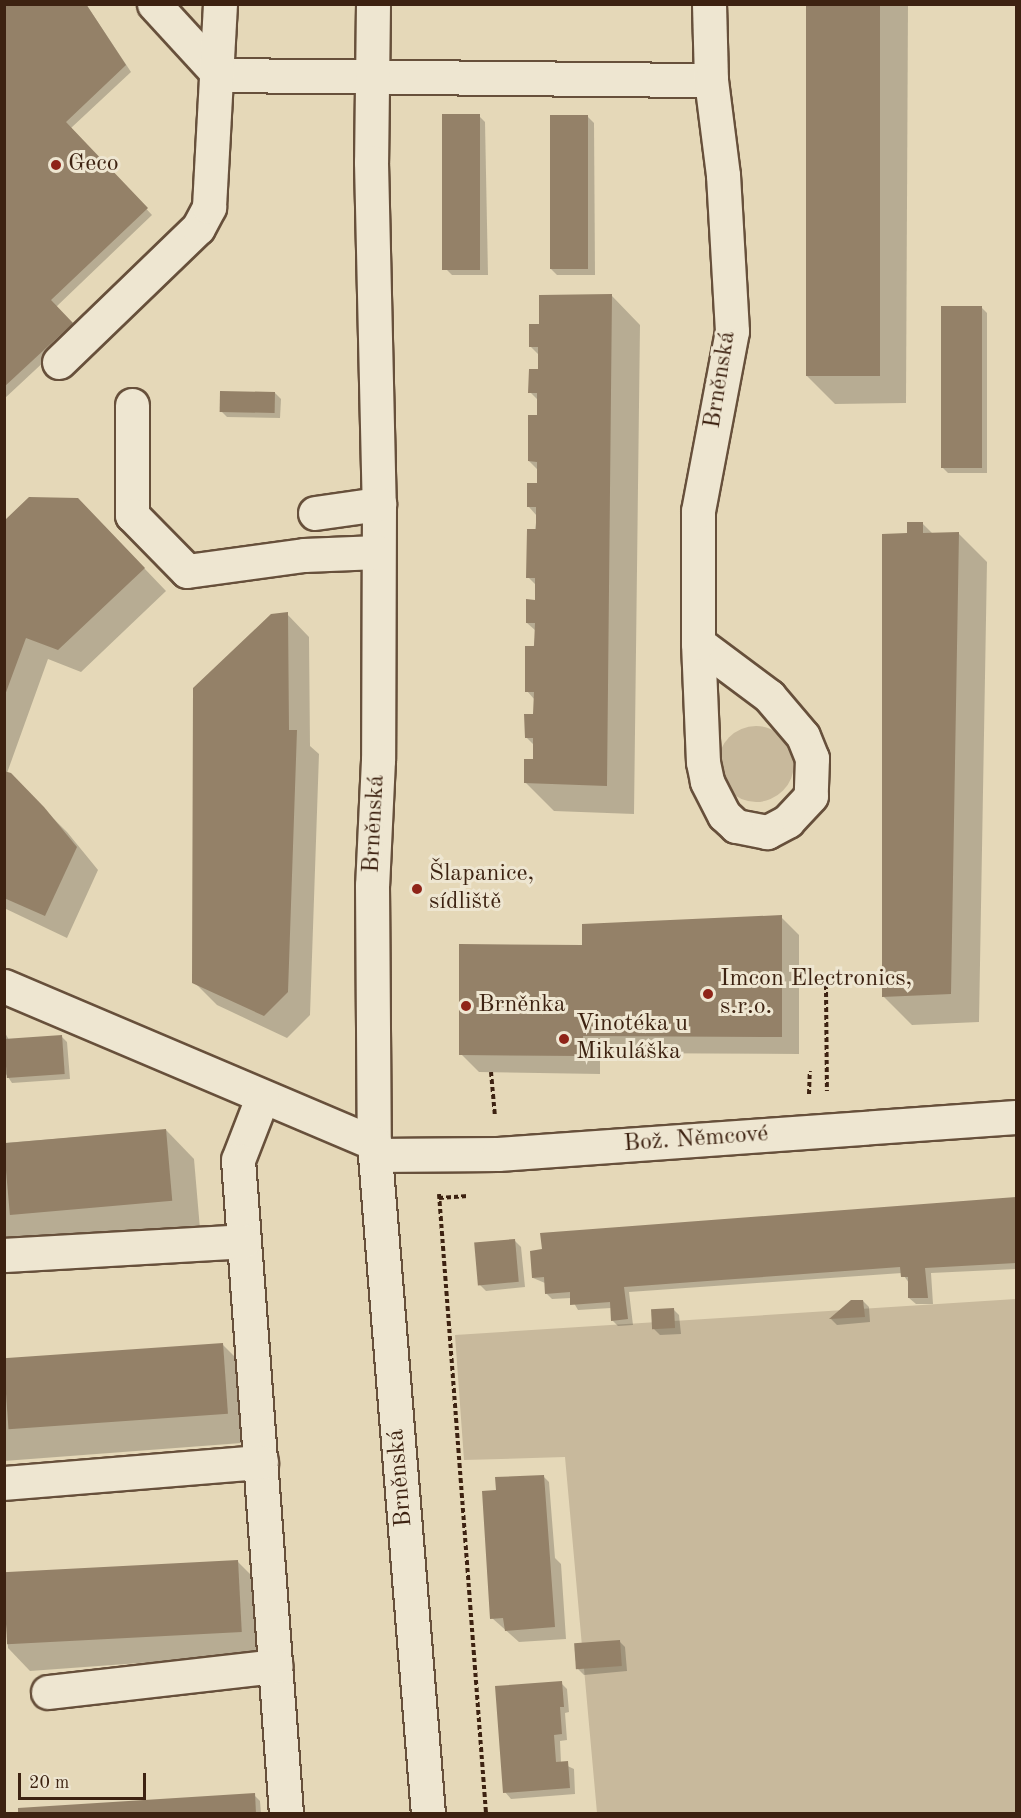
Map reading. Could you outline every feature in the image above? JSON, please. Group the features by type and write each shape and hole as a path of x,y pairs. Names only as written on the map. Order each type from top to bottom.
{"street":[{"path":"154,4 219,75 711,80"},
{"path":"59,362 198,228 209,207 219,75 220,4"},
{"name":"Brněnská","path":"373,4 371,75 379,504 378,760 372,885 374,1149 428,1814"},
{"name":"Brněnská","path":"698,643 769,696 803,736 812,758 811,796 788,821 768,831 736,826 724,815 706,782 698,643 698,512 732,331 723,175 711,80 710,4"},
{"path":"132,405 132,514 187,571 304,555 378,552"},
{"path":"315,513 379,504"},
{"path":"4,986 374,1149"},
{"path":"262,1098 238,1160 286,1814"},
{"name":"Bož. Němcové","path":"374,1149 436,1158 1017,1117"},
{"path":"4,1255 244,1241"},
{"path":"4,1483 261,1462"},
{"path":"48,1692 276,1666"}],"path":[{"path":"813,984 826,985 827,1104"},
{"path":"809,1094 810,1071"},
{"path":"436,1158 486,1814"}],"shaded area":[{"path":"756,726 771,729 783,737 791,749 794,764 791,779 783,791 771,799 756,802 741,799 729,791 721,779 718,764 721,749 729,737 741,729"},
{"path":"1016,1299 1016,1813 597,1813 565,1457 464,1460 455,1335"}],"building":[{"name":"Geco","path":"4,4 86,4 126,65 66,122 148,208 51,300 73,323 4,387"},
{"path":"806,4 880,4 880,376 806,376"},
{"path":"442,114 480,114 480,270 442,270"},
{"path":"550,115 588,115 588,269 550,269"},
{"path":"612,294 607,786 524,783 524,759 533,759 533,738 525,738 524,714 533,714 534,692 525,692 525,646 534,646 535,623 526,623 526,599 535,600 535,578 526,578 527,529 536,529 536,507 527,507 527,483 537,483 537,462 528,461 528,415 537,415 537,393 528,393 529,369 538,369 538,347 529,347 529,324 539,324 539,295"},
{"path":"941,306 982,306 982,468 941,468"},
{"path":"220,391 275,392 275,413 220,412"},
{"path":"29,497 78,498 145,568 58,650 26,638 5,695 5,520"},
{"path":"907,522 923,522 923,533 959,532 951,994 882,997 882,534 907,533"},
{"path":"288,612 289,730 297,730 288,992 264,1016 192,983 193,688 271,614"},
{"path":"4,771 11,773 44,807 77,847 45,916 4,898"},
{"path":"782,915 782,1037 583,1036 582,1056 459,1055 459,944 582,945 582,924"},
{"path":"62,1035 65,1074 7,1078 4,1039"},
{"path":"166,1129 172,1201 10,1215 4,1143"},
{"path":"1016,1197 1016,1263 925,1268 928,1298 908,1298 908,1277 901,1277 900,1267 624,1287 628,1319 611,1321 610,1302 570,1305 570,1292 545,1294 544,1277 532,1278 530,1251 542,1249 540,1233"},
{"path":"515,1239 519,1282 478,1285 474,1243"},
{"path":"851,1300 863,1300 865,1317 829,1319"},
{"path":"674,1308 675,1328 652,1329 651,1309"},
{"path":"223,1343 228,1414 8,1429 4,1358"},
{"path":"544,1475 555,1627 505,1631 503,1618 490,1619 482,1491 496,1490 495,1477"},
{"path":"238,1560 242,1632 7,1644 4,1572"},
{"path":"620,1640 622,1666 576,1669 574,1643"},
{"path":"562,1681 564,1707 560,1707 562,1734 554,1735 556,1762 568,1761 570,1788 503,1793 495,1686"},
{"path":"255,1793 256,1814 18,1814 18,1808"}],"place":[{"name":"Geco","path":"56,165"},
{"name":"Šlapanice, sídliště","path":"417,889"},
{"name":"Imcon Electronics, s.r.o.","path":"708,994"},
{"name":"Brněnka","path":"466,1006"},
{"name":"Vinotéka u Mikuláška","path":"564,1039"}]}
